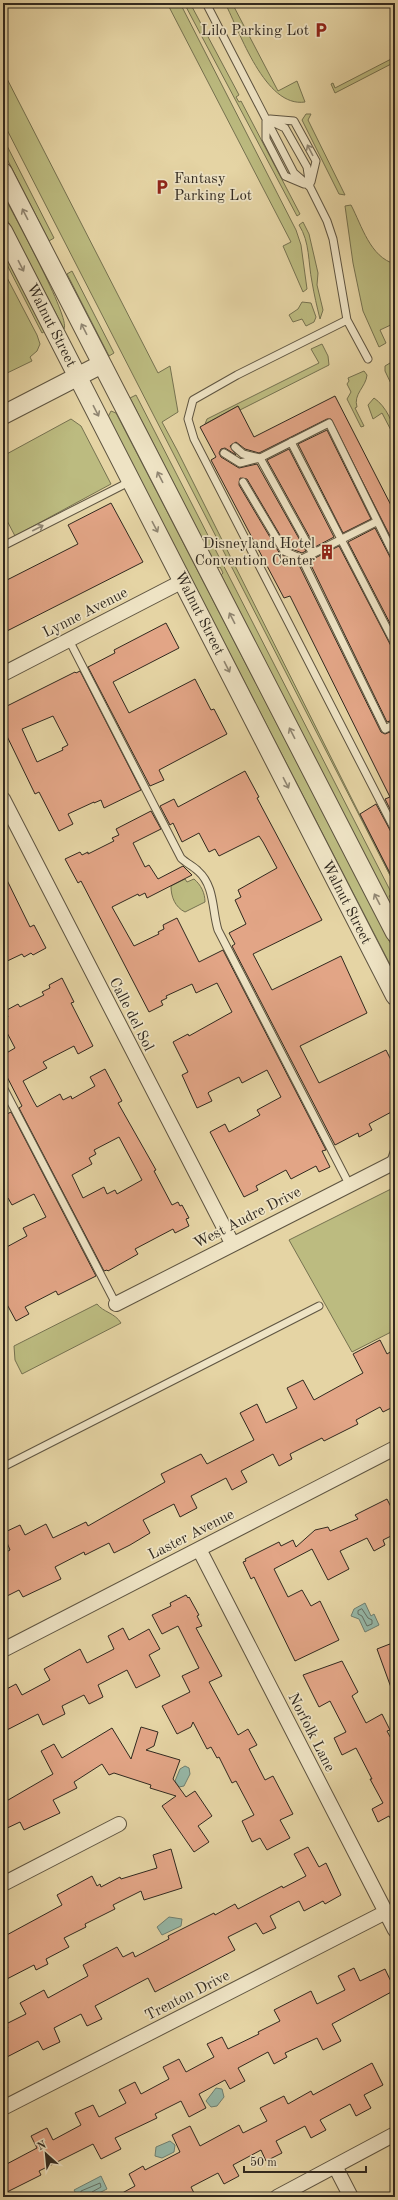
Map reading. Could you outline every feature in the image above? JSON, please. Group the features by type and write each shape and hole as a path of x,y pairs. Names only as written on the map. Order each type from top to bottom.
{"street":[{"name":"Walnut Street","path":"3,172 395,933"},
{"name":"Walnut Street","path":"3,231 395,996"},
{"path":"3,415 102,364"},
{"name":"Lynne Avenue","path":"3,674 183,580"},
{"name":"Calle del Sol","path":"3,799 232,1244"},
{"name":"West Audre Drive","path":"116,1304 349,1184 392,1164"},
{"name":"Laster Avenue","path":"3,1650 395,1448"},
{"name":"Norfolk Lane","path":"199,1549 395,1930"},
{"path":"3,1884 119,1824"},
{"name":"Trenton Drive","path":"3,2108 386,1912"},
{"path":"277,2197 395,2134"},
{"path":"336,2166 351,2197"}],"lane":[{"path":"206,3 294,173 310,187"},
{"path":"266,119 285,128 307,167 310,187 327,222 333,239 347,320 368,359"},
{"path":"266,119 294,121 316,161 310,187"},
{"path":"266,119 266,139 285,176 310,187"},
{"path":"347,320 237,375 193,400 188,419 194,439 393,821 395,830"},
{"path":"224,453 240,463 260,458 329,423 376,522 395,557"},
{"path":"291,442 340,540 395,644"},
{"path":"235,447 243,454 260,458 313,554"},
{"path":"3,546 131,481"},
{"path":"243,482 284,551 302,559 385,729 395,724"},
{"path":"302,559 376,522"},
{"path":"69,640 181,858 199,872 207,884 211,895 213,912 218,930 349,1184"},
{"path":"3,1086 116,1304"},
{"path":"392,1164 395,1149"},
{"path":"3,1467 319,1306"}],"shaded area":[{"path":"167,3 180,3 296,230 301,245 307,289 303,292 283,246 291,242"},
{"path":"184,3 190,3 239,95 236,97 239,102 241,101 300,214 297,216"},
{"path":"225,3 232,3 278,91 297,81 305,102 291,101 278,93 266,81 246,49"},
{"path":"395,57 395,62 335,93 331,84 333,83 335,88"},
{"path":"3,71 158,373 170,366 178,412 162,422 395,885 3,122"},
{"path":"306,114 311,114 308,120 345,195 339,194 302,120"},
{"path":"3,138 54,238 49,241 3,151"},
{"path":"3,194 50,286 64,321 64,329 3,212"},
{"path":"351,205 373,248 379,255 395,264 395,323 380,330 386,343 379,347 363,311 353,263 345,206"},
{"path":"303,222 309,234 318,273 317,285 323,310 320,319 313,287 307,245 299,225"},
{"path":"3,245 47,330 42,333 3,257"},
{"path":"3,270 37,335 40,344 37,351 30,357 32,361 3,375"},
{"path":"72,271 114,353 109,356 67,274"},
{"path":"302,302 311,303 316,317 314,322 306,326 302,319 293,322 289,315 298,309"},
{"path":"322,344 328,356 329,365 240,410 238,406 205,424 207,419 319,363 311,349"},
{"path":"395,360 393,373 395,392 385,371 385,366"},
{"path":"364,371 367,375 358,394 356,402 357,407 355,408 364,426 361,427 347,399 351,392 347,384 349,381 348,378"},
{"path":"136,395 392,894 389,896 395,906 393,910 221,575 223,573 220,567 217,568 130,398"},
{"path":"374,398 389,416 395,433 395,438 382,413 373,419 368,405"},
{"path":"111,411 116,413 395,952 395,974 108,417"},
{"path":"71,419 81,426 111,484 15,536 3,513 3,456"},
{"path":"185,879 187,882 194,879 199,884 203,892 205,902 185,912 174,901 171,886"},
{"path":"395,1187 395,1330 352,1352 289,1240"},
{"path":"97,1304 102,1309 116,1317 121,1323 22,1374 15,1360 14,1346"}],"water":[{"path":"365,1603 371,1616 374,1614 379,1625 365,1632 359,1619 351,1616 354,1609"},
{"path":"185,1766 189,1768 190,1774 184,1786 179,1787 175,1781 180,1769"},
{"path":"169,1917 182,1919 181,1926 162,1935 157,1927"},
{"path":"216,2088 222,2089 224,2097 217,2106 211,2107 206,2101"},
{"path":"170,2141 175,2145 174,2152 162,2158 155,2156 156,2147"},
{"path":"101,2176 107,2189 91,2197 78,2197 74,2190"}],"building":[{"path":"335,396 395,513 395,546 331,419 327,419 259,453 245,449 236,442 230,446 236,455 225,448 221,449 219,453 221,457 239,468 257,464 306,551 302,553 287,547 247,479 240,478 239,485 280,554 298,563 381,732 385,734 395,730 395,819 385,799 390,797 290,596 284,598 211,460 216,457 200,427 238,406 254,437"},
{"path":"327,430 371,519 343,533 298,444"},
{"path":"289,449 334,537 315,547 267,460"},
{"path":"111,503 143,562 3,633 3,582 78,544 68,525"},
{"path":"375,528 391,559 395,562 395,633 348,542"},
{"path":"339,546 391,646 395,649 395,719 387,722 309,561"},
{"path":"166,623 179,648 113,682 129,713 195,679 211,710 214,709 227,734 159,770 164,780 150,786 88,667 115,653 114,650"},
{"path":"80,671 141,790 104,808 101,800 68,814 73,824 59,831 39,792 35,794 3,728 3,708 75,672","holes":["53,716 68,745 62,748 63,750 37,762 22,729"]},
{"path":"245,771 259,797 257,798 322,920 253,954 272,990 341,956 367,1013 300,1046 319,1083 386,1050 395,1068 395,1110 369,1124 372,1130 359,1137 358,1133 335,1145 232,946 235,944 229,933 246,924 235,900 241,897 238,890 277,868 259,836 219,856 215,849 209,852 199,833 182,842 173,823 170,825 160,806 174,799 178,807"},
{"path":"376,804 391,832 395,835 395,883 360,814"},
{"path":"151,811 161,829 133,843 145,867 149,865 158,879 183,866 192,875 147,898 145,893 139,896 138,894 112,907 134,946 159,934 158,932 164,929 163,925 177,918 199,962 223,950 326,1150 322,1151 330,1167 319,1172 316,1166 291,1179 286,1170 256,1186 258,1190 244,1197 210,1132 225,1124 229,1132 260,1115 257,1110 281,1097 267,1070 242,1083 239,1077 209,1092 208,1093 212,1101 197,1108 182,1075 188,1072 173,1042 188,1034 189,1036 232,1012 217,983 196,993 192,984 166,996 167,998 161,1001 163,1005 149,1012 81,881 78,883 65,859 80,852 82,855 88,852 88,854 114,841 112,838 119,835 116,829"},
{"path":"3,872 30,927 34,925 46,948 33,955 31,953 24,957 22,954 3,963"},
{"path":"62,978 74,1002 71,1003 93,1046 78,1054 74,1046 43,1062 47,1068 23,1081 37,1107 60,1094 63,1100 71,1096 72,1099 95,1086 90,1077 105,1069 122,1101 118,1103 156,1170 154,1171 172,1205 178,1202 180,1206 182,1205 189,1218 186,1219 189,1226 175,1233 173,1229 135,1249 138,1254 108,1271 104,1271 19,1108 22,1106 3,1069 3,1055 15,1048 3,1025 3,1019 8,1017 5,1011 18,1004 20,1007 44,995 42,992 50,988 49,985","holes":["119,1137 142,1180 117,1194 115,1190 107,1194 104,1187 83,1198 72,1175 92,1164 89,1158 96,1154 94,1150"]},
{"path":"11,1112 96,1276 58,1295 56,1291 25,1307 29,1314 16,1321 3,1297 3,1249 27,1236 23,1228 46,1217 34,1194 12,1205 8,1198 3,1200 3,1116"},
{"path":"380,1340 387,1354 395,1349 395,1406 383,1412 380,1407 356,1420 358,1424 324,1441 322,1438 290,1454 292,1459 279,1466 273,1454 241,1471 247,1482 232,1490 226,1478 191,1496 197,1508 180,1517 174,1504 143,1520 150,1533 130,1545 114,1553 109,1543 85,1555 84,1552 55,1567 61,1579 23,1597 19,1590 3,1598 3,1554 10,1550 3,1533 20,1525 25,1535 46,1524 53,1538 86,1522 88,1526 165,1482 161,1474 201,1454 207,1464 254,1440 240,1413 257,1404 266,1423 297,1408 287,1388 303,1380 314,1400 363,1373 353,1354"},
{"path":"387,1499 391,1507 395,1505 395,1534 383,1540 385,1545 374,1551 367,1538 340,1551 349,1569 328,1580 312,1549 274,1569 288,1597 302,1590 311,1606 320,1601 339,1640 295,1661 254,1577 251,1579 243,1562 246,1561 245,1559 279,1542 281,1546 293,1540 296,1547 315,1530 328,1527 330,1531 358,1519 355,1515"},
{"path":"186,1595 188,1598 189,1597 199,1615 197,1616 202,1626 196,1628 222,1676 209,1682 238,1735 248,1729 257,1745 249,1749 265,1780 273,1776 293,1814 280,1820 290,1838 267,1850 260,1838 252,1842 242,1821 254,1815 236,1781 232,1783 219,1757 217,1758 211,1747 207,1749 193,1722 191,1727 177,1734 162,1706 190,1692 182,1676 199,1668 178,1626 162,1634 152,1615 171,1606 170,1603"},
{"path":"123,1628 129,1640 149,1629 160,1649 149,1655 160,1676 136,1688 127,1670 98,1685 103,1697 89,1704 84,1695 62,1706 65,1714 43,1725 38,1714 3,1732 3,1691 16,1684 22,1695 50,1680 44,1669 80,1649 87,1663 114,1649 108,1636"},
{"path":"395,1642 395,1692 393,1693 377,1649"},
{"path":"342,1661 358,1692 352,1696 366,1723 382,1714 390,1730 387,1731 395,1746 395,1827 389,1816 378,1822 372,1809 383,1803 370,1779 372,1779 356,1748 342,1755 334,1738 346,1732 330,1701 319,1707 303,1675"},
{"path":"141,1727 158,1732 154,1746 146,1750 180,1760 173,1779 186,1797 195,1791 212,1816 198,1826 209,1842 194,1852 162,1806 176,1796 150,1788 151,1785 114,1773 109,1775 102,1764 74,1782 77,1788 53,1800 60,1813 24,1830 20,1822 3,1830 3,1803 53,1774 41,1751 54,1744 62,1758 112,1728 131,1759"},
{"path":"308,1847 319,1867 326,1863 341,1895 325,1904 323,1901 304,1911 299,1901 270,1916 276,1928 263,1934 256,1923 228,1937 235,1950 155,1992 148,1978 95,2006 102,2019 87,2026 81,2014 54,2028 60,2042 43,2050 38,2041 3,2059 3,2030 8,2028 6,2024 26,2014 20,2003 44,1990 48,1998 88,1976 83,1965 117,1947 123,1957 133,1952 135,1957 169,1939 168,1936 214,1913 215,1915 235,1904 238,1909 282,1886 283,1888 306,1876 294,1854"},
{"path":"171,1849 182,1888 144,1900 141,1891 113,1905 115,1909 85,1924 86,1927 64,1938 69,1947 46,1959 48,1964 36,1970 34,1965 3,1981 3,1937 62,1905 57,1895 92,1876 97,1886 100,1884 101,1887 120,1877 121,1879 157,1868 153,1855"},
{"path":"354,1968 360,1981 385,1969 395,1990 332,2024 341,2041 323,2050 317,2038 285,2053 287,2057 274,2064 268,2052 238,2068 245,2081 230,2089 225,2080 199,2094 206,2108 189,2117 181,2101 155,2114 157,2118 115,2138 121,2149 101,2159 93,2144 39,2171 41,2175 3,2194 3,2166 37,2148 31,2136 47,2128 53,2140 81,2125 75,2113 93,2105 99,2117 126,2103 119,2090 135,2082 141,2094 169,2079 163,2067 179,2059 186,2072 214,2057 207,2044 222,2037 228,2049 259,2034 258,2032 280,2021 274,2010 311,1991 317,2004 345,1990 338,1976"},
{"path":"372,2063 383,2085 364,2095 371,2108 356,2116 350,2104 320,2120 326,2130 311,2138 305,2126 276,2141 282,2153 266,2161 261,2150 233,2165 239,2176 224,2184 218,2173 191,2187 196,2197 115,2197 135,2186 129,2174 143,2166 145,2170 180,2152 172,2135 190,2126 200,2146 239,2125 243,2133 267,2121 260,2108 284,2096 288,2104 311,2091 313,2095"}],"place":[{"name":"Lilo Parking Lot","path":"321,30"},
{"name":"Fantasy Parking Lot","path":"162,187"},
{"name":"Disneyland Hotel Convention Center","path":"327,552"}]}
